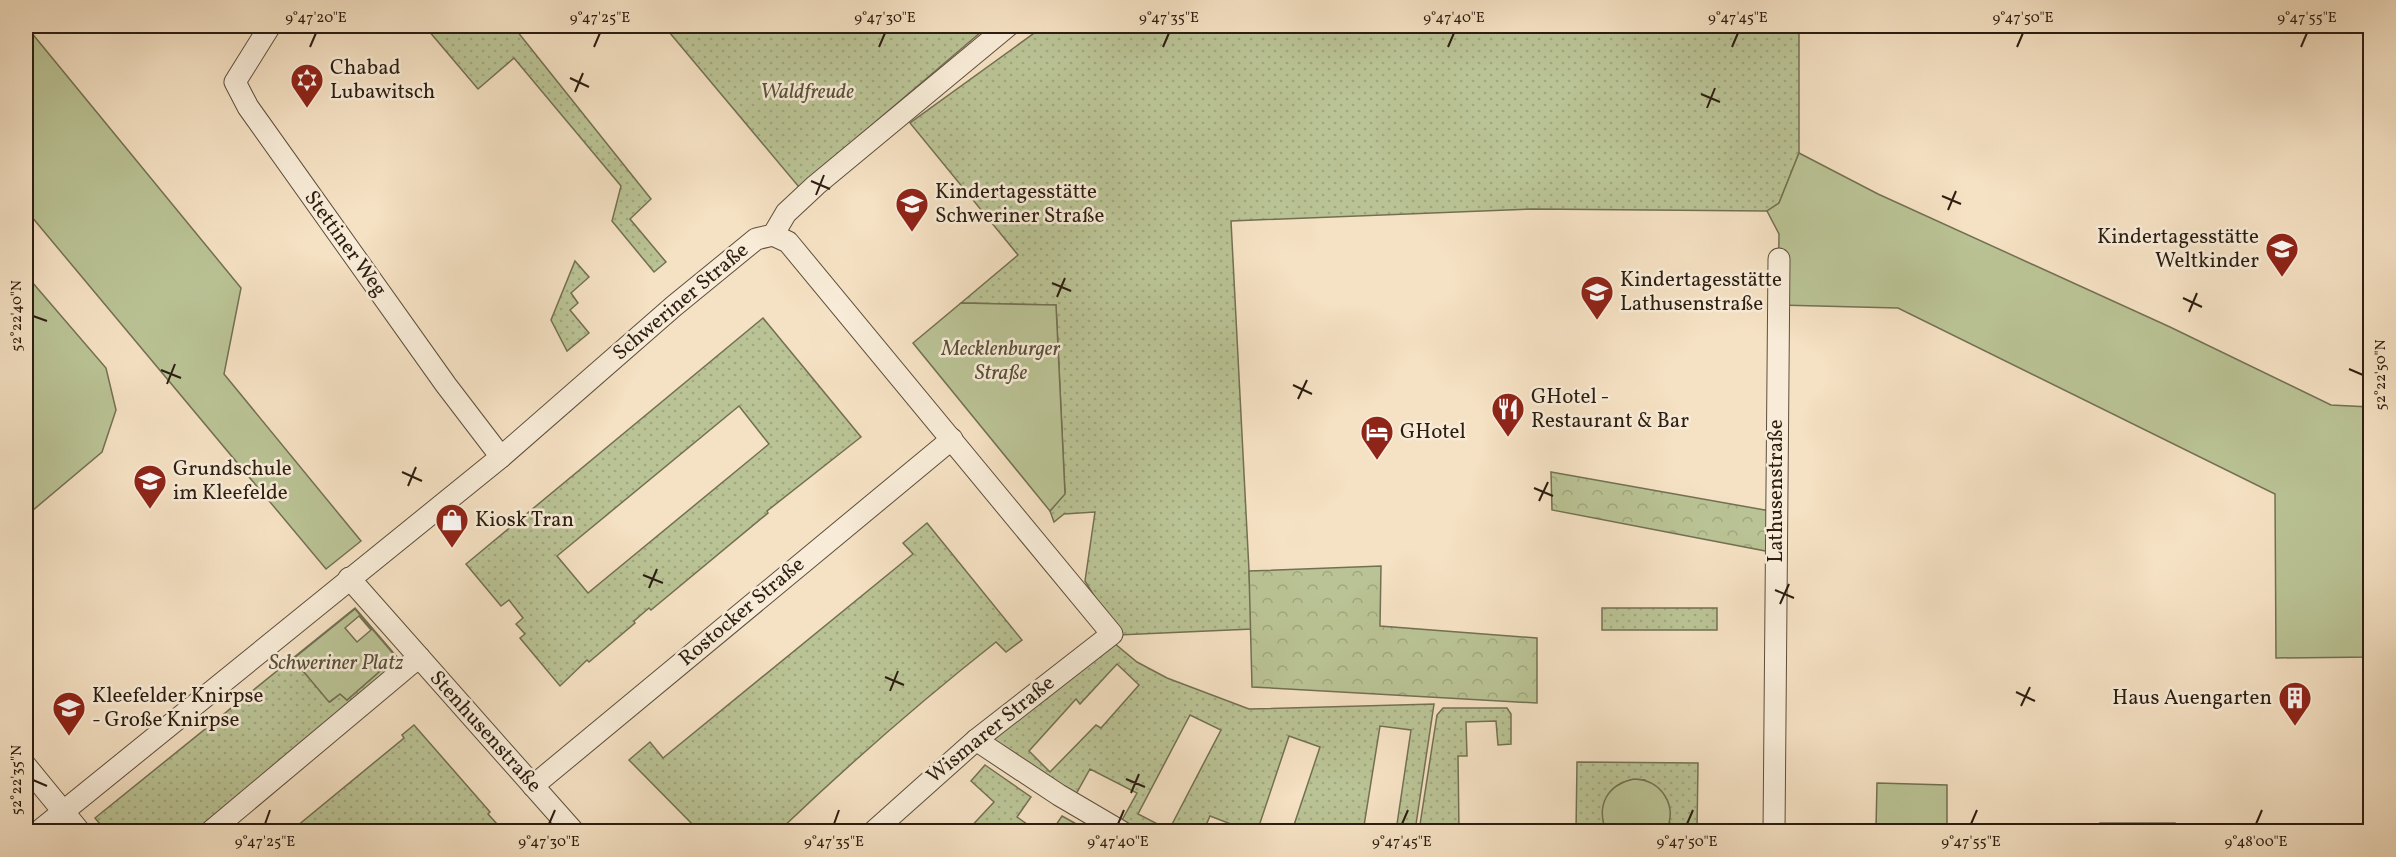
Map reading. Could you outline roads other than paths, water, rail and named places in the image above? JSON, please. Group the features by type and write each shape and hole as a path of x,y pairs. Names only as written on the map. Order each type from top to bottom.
{"street":[{"name":"Stettiner Weg","path":"270,26 235,82 248,107 446,385 501,457"},
{"name":"Schweriner Straße","path":"349,578 501,457 683,298 756,239 773,235 786,213 816,185 1008,26"},
{"path":"773,235 788,242 952,439"},
{"name":"Lathusenstraße","path":"1774,831 1779,259"},
{"name":"Wismarer Straße","path":"873,831 976,740 1112,634 952,439"},
{"name":"Rostocker Straße","path":"533,786 952,439"},
{"path":"38,831 349,578"},
{"name":"Stenhusenstraße","path":"349,578 533,786 568,830"},
{"path":"210,831 419,657"},
{"path":"976,740 1059,795 1122,831"},
{"path":"26,766 80,831"}],"place":[{"name":"Chabad Lubawitsch","path":"307,109"},
{"name":"Kindertagesstätte Schweriner Straße","path":"912,233"},
{"name":"Kindertagesstätte Weltkinder","path":"2282,278"},
{"name":"Kindertagesstätte Lathusenstraße","path":"1597,321"},
{"name":"GHotel - Restaurant & Bar","path":"1508,438"},
{"name":"GHotel","path":"1377,461"},
{"name":"Grundschule im Kleefelde","path":"150,510"},
{"name":"Kiosk Tran","path":"452,549"},
{"name":"Haus Auengarten","path":"2295,727"},
{"name":"Kleefelder Knirpse - Große Knirpse","path":"69,737"}],"park label":[{"name":"Waldfreude","path":"807,92"},
{"name":"Mecklenburger Straße","path":"1001,361"},
{"name":"Schweriner Platz","path":"336,663"}]}
